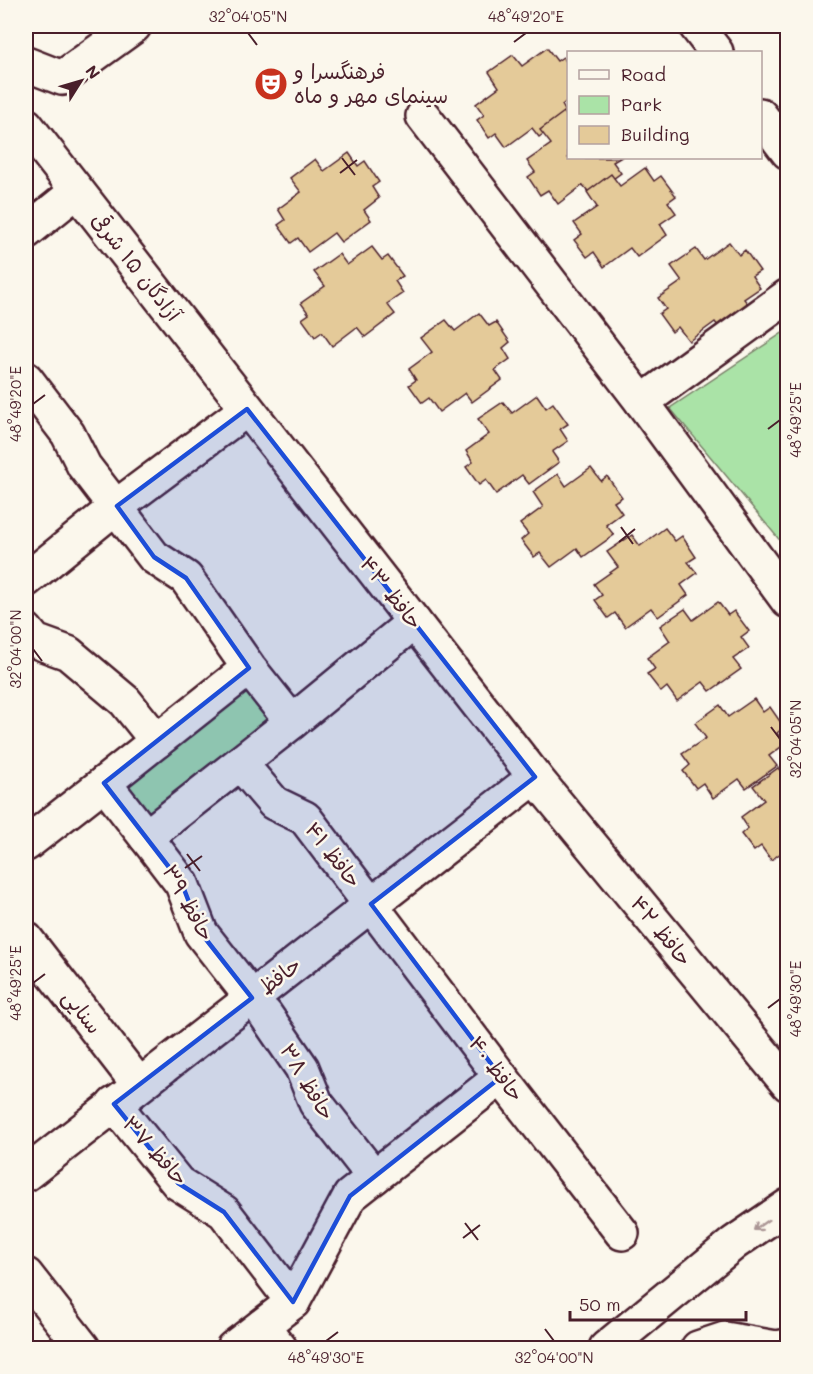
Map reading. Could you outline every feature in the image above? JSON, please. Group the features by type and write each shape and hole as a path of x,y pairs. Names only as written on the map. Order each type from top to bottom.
{"street":[{"path":"26,64 62,78 134,26"},
{"path":"696,26 715,51"},
{"path":"423,116 642,402 788,601"},
{"path":"762,117 788,152"},
{"name":"آزادگان ۱۵ شرقی","path":"26,125 247,410"},
{"path":"26,232 77,191"},
{"path":"642,402 788,296"},
{"path":"26,379 68,434 84,466 154,557 186,578 249,668 292,722"},
{"path":"26,580 117,507 247,410"},
{"name":"حافظ ۴۳","path":"247,410 535,777"},
{"path":"146,837 414,622"},
{"path":"26,630 34,641 68,653 125,701 157,741"},
{"path":"26,844 249,668"},
{"name":"حافظ ۴۱","path":"240,763 274,803 305,818 371,904"},
{"name":"حافظ","path":"26,1174 127,1095 258,1006 371,904 535,777"},
{"name":"حافظ ۴۲","path":"535,777 788,1084"},
{"name":"حافظ ۳۹","path":"104,783 182,884 201,933 258,1006"},
{"name":"حافظ ۴۰","path":"371,904 622,1233"},
{"name":"سنایی","path":"26,939 127,1095"},
{"name":"حافظ ۳۸","path":"258,1006 302,1068 316,1103 374,1177"},
{"path":"233,1348 271,1337 293,1302 350,1196 501,1077"},
{"name":"حافظ ۳۷","path":"127,1095 178,1183 224,1212 293,1302"},
{"path":"606,1348 734,1243 788,1206"},
{"path":"26,1275 83,1348"},
{"path":"698,1348 725,1339 776,1348 788,1346"}],"highlighted area":[{"path":"247,409 535,777 371,904 501,1077 350,1196 293,1302 224,1212 178,1183 114,1104 252,998 201,933 182,884 104,783 249,668 186,578 154,557 117,506"}],"green space":[{"path":"787,330 787,549 670,408"},
{"path":"246,689 272,722 149,819 123,785"}],"building":[{"path":"547,48 557,61 563,57 567,63 567,101 562,105 567,117 539,137 532,128 506,147 496,133 489,138 477,120 484,115 476,104 499,87 489,72 513,55 522,66"},
{"path":"564,112 567,116 567,159 618,159 613,162 621,173 591,195 583,185 558,204 548,190 540,195 528,177 535,172 527,161 551,144 540,130"},
{"path":"349,153 358,166 365,161 379,182 372,187 379,198 364,210 371,220 341,242 334,233 308,252 298,238 291,243 278,225 285,220 278,209 301,192 290,178 315,159 324,171"},
{"path":"645,168 654,181 661,176 676,196 668,202 676,213 660,224 667,235 637,257 630,248 604,267 594,252 587,257 574,240 582,234 574,223 597,207 587,192 611,174 620,186"},
{"path":"729,242 739,255 745,250 760,271 752,276 760,288 744,299 752,309 722,331 715,322 689,341 678,327 672,332 659,314 666,309 658,298 682,281 671,266 696,249 704,260"},
{"path":"372,247 382,260 388,256 403,276 395,281 403,293 387,304 395,314 365,337 357,327 332,346 322,332 315,337 302,319 309,314 301,303 325,286 314,272 339,254 347,265"},
{"path":"479,313 489,326 496,322 510,342 503,348 510,359 495,370 502,380 472,402 465,393 439,412 429,398 422,403 409,385 416,380 409,369 432,352 421,338 446,320 455,331"},
{"path":"537,395 546,408 553,403 568,424 560,429 568,441 552,452 559,462 529,484 522,475 496,494 486,480 479,485 466,467 473,462 466,451 489,434 478,419 503,402 512,413"},
{"path":"591,468 601,481 607,476 622,497 614,502 622,513 606,525 614,535 583,557 577,548 551,567 540,553 534,557 521,540 528,534 520,524 543,507 533,492 558,474 566,486"},
{"path":"665,528 675,541 682,536 696,557 688,562 697,573 681,585 688,595 658,617 651,608 625,627 615,613 608,618 595,600 602,595 594,584 618,567 607,552 632,535 640,546"},
{"path":"718,602 728,615 734,611 749,631 741,637 749,648 733,659 741,669 710,691 703,682 677,701 667,687 661,692 647,674 655,669 647,658 670,641 660,626 685,609 693,620"},
{"path":"754,699 763,712 770,707 784,727 777,733 785,744 769,756 777,766 746,788 739,779 713,798 703,783 696,788 683,771 690,765 682,754 706,738 695,723 720,705 728,717"},
{"path":"778,768 788,779 788,848 771,860 761,846 754,851 741,834 748,828 741,817 764,800 753,786"}],"place":[{"name":"فرهنگسرا و سینمای مهر و ماه","path":"271,84"}]}
